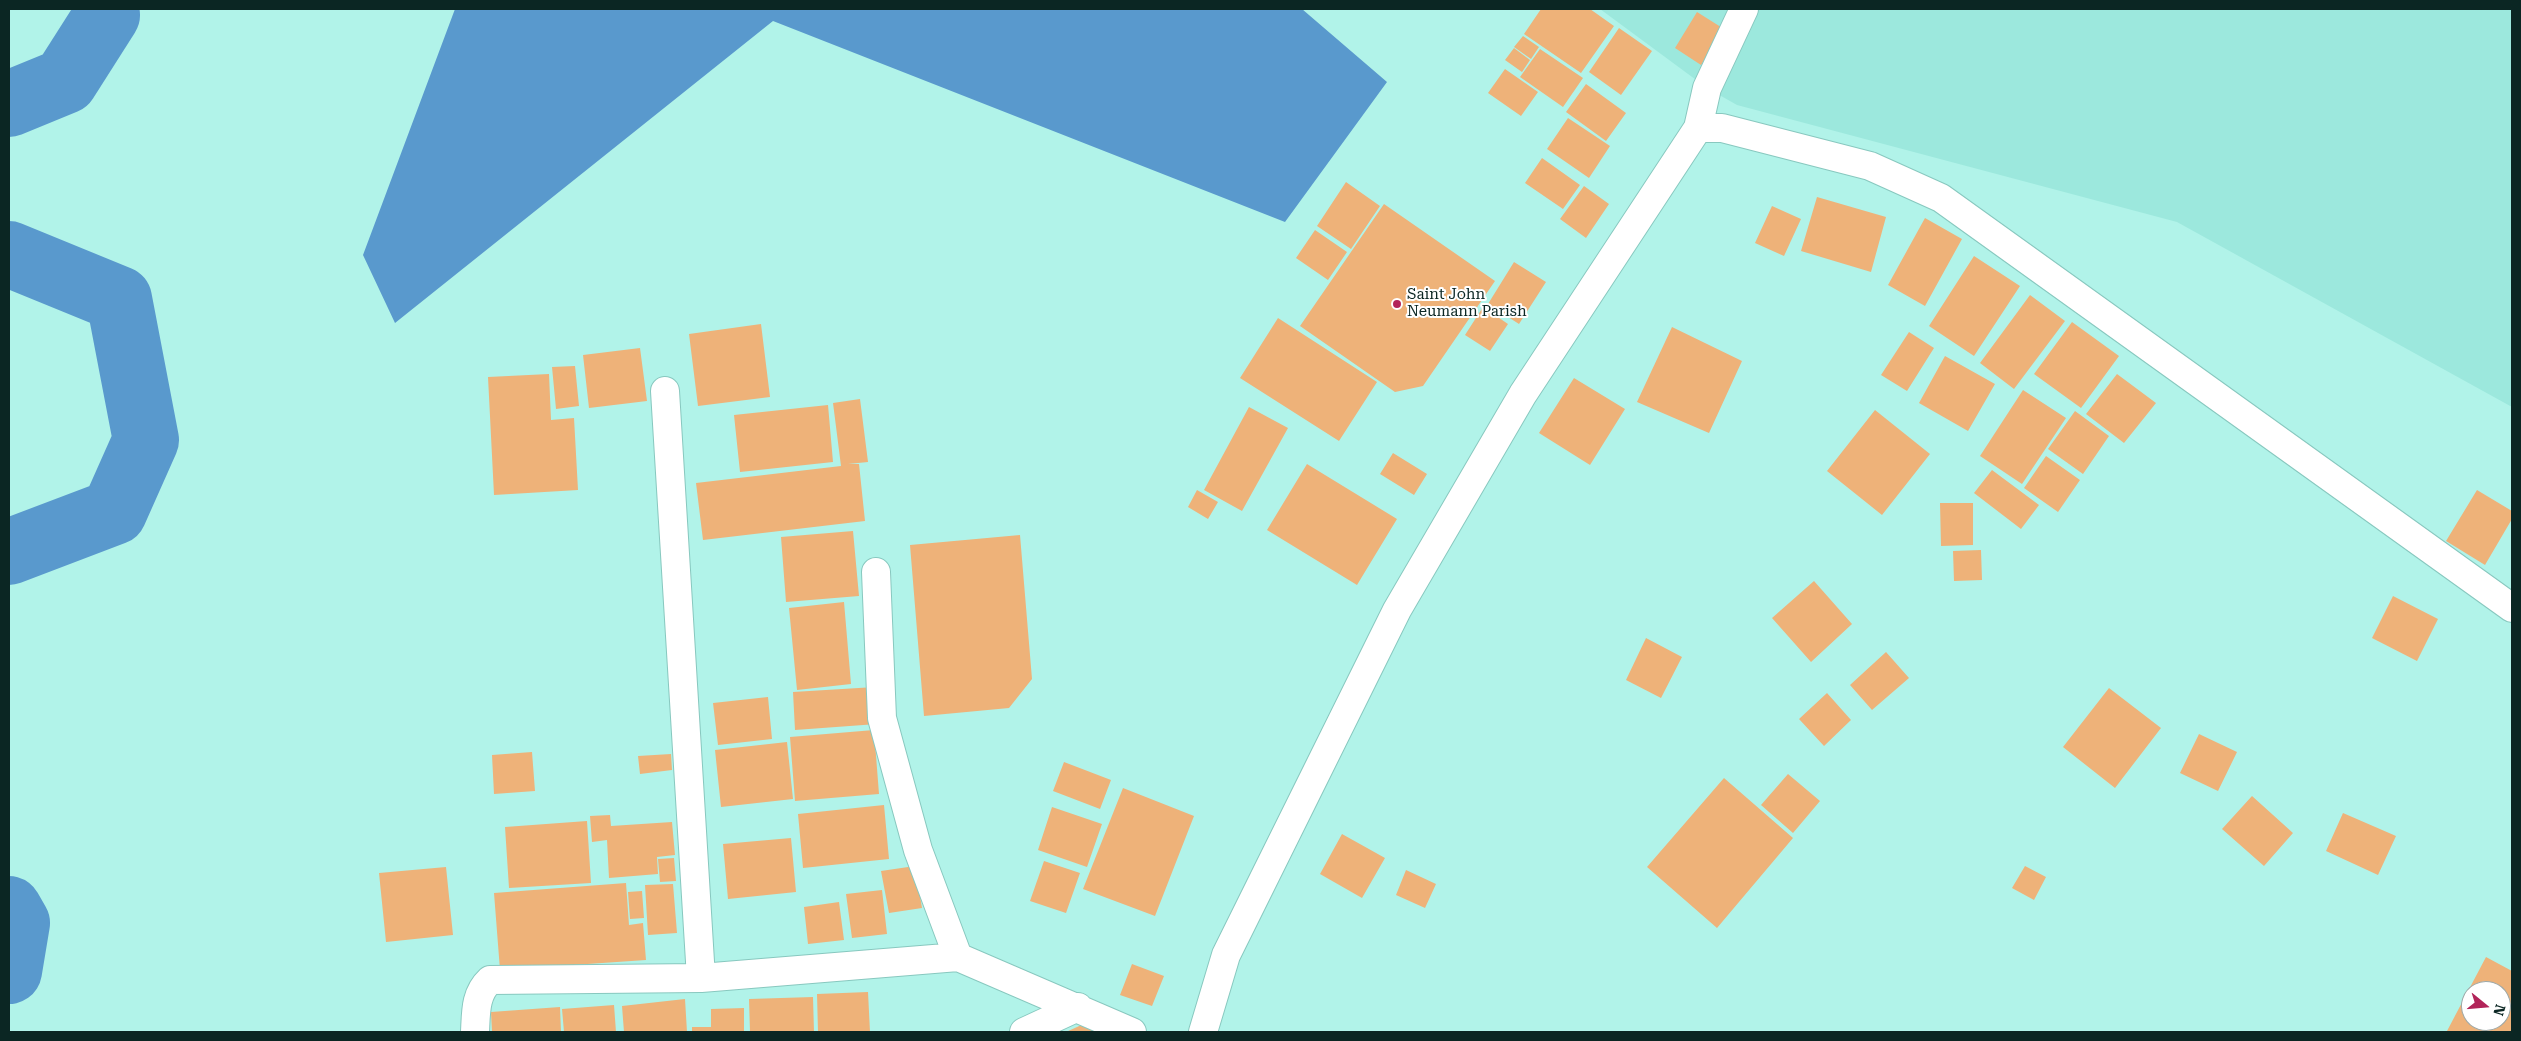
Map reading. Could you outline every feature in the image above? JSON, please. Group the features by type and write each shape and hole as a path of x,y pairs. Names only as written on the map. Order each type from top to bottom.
{"street":[{"path":"1203,1032 1226,955 1397,610 1523,394 1698,128 1707,88 1744,9"},
{"path":"1698,128 1722,128 1870,166 1941,198 2512,608"},
{"path":"665,391 702,978"},
{"path":"876,572 882,718 918,850 958,957"},
{"path":"475,1032 477,1002 482,987 490,980 702,978 958,957 1132,1032"},
{"path":"1024,1032 1078,1008"}],"shaded area":[{"path":"455,9 1302,9 1387,82 1285,222 773,21 395,323 363,255"},
{"path":"1600,9 2512,9 2512,407 2177,222 1737,105 1707,88"}],"building":[{"path":"1541,9 1590,9 1614,26 1581,73 1524,34"},
{"path":"1697,12 1724,29 1701,65 1675,48"},
{"path":"1619,28 1652,51 1621,95 1589,72"},
{"path":"1523,36 1539,47 1531,59 1514,47"},
{"path":"1514,48 1530,60 1522,72 1505,60"},
{"path":"1540,49 1583,78 1563,107 1520,77"},
{"path":"1505,69 1538,92 1521,116 1488,93"},
{"path":"1586,84 1626,113 1606,141 1566,112"},
{"path":"1568,118 1610,146 1589,178 1547,149"},
{"path":"1542,158 1580,185 1563,209 1525,183"},
{"path":"1346,182 1380,206 1351,249 1317,226"},
{"path":"1584,186 1609,204 1586,238 1560,219"},
{"path":"1817,197 1886,217 1871,272 1801,251"},
{"name":"Saint John Neumann Parish","path":"1384,204 1495,281 1423,386 1395,392 1300,326"},
{"path":"1772,206 1801,219 1784,256 1755,243"},
{"path":"1925,218 1962,239 1925,306 1888,285"},
{"path":"1315,230 1347,252 1328,280 1296,258"},
{"path":"1974,256 2020,286 1974,356 1929,326"},
{"path":"1514,262 1546,282 1519,324 1488,304"},
{"path":"2030,295 2065,321 2014,389 1980,363"},
{"path":"1483,307 1508,324 1490,351 1465,335"},
{"path":"1278,318 1377,382 1339,441 1240,378"},
{"path":"2072,322 2119,356 2081,408 2034,374"},
{"path":"761,324 770,397 698,406 689,334"},
{"path":"1672,327 1742,361 1709,433 1637,402"},
{"path":"1909,332 1934,348 1907,391 1881,375"},
{"path":"640,348 647,401 589,408 583,355"},
{"path":"1945,356 1995,384 1968,431 1919,403"},
{"path":"575,366 579,406 556,409 552,367"},
{"path":"549,374 551,420 574,418 578,490 494,495 488,377"},
{"path":"2117,374 2156,403 2124,443 2086,414"},
{"path":"1574,378 1625,409 1590,465 1539,433"},
{"path":"2023,390 2066,418 2022,484 1980,456"},
{"path":"860,399 868,462 848,464 859,464 865,521 703,540 696,483 841,466 833,403"},
{"path":"828,405 833,462 740,472 734,415"},
{"path":"1249,407 1288,428 1242,511 1204,490"},
{"path":"1875,410 1930,454 1882,515 1827,471"},
{"path":"2075,411 2109,436 2083,474 2048,449"},
{"path":"1393,453 1427,474 1414,495 1380,474"},
{"path":"2046,456 2080,480 2058,512 2024,488"},
{"path":"1307,464 1397,519 1357,585 1267,530"},
{"path":"1992,470 2039,505 2021,529 1974,493"},
{"path":"1197,490 1218,502 1208,519 1188,507"},
{"path":"2477,490 2512,511 2512,519 2485,565 2446,541"},
{"path":"1940,503 1973,503 1973,545 1941,546"},
{"path":"853,531 859,596 786,602 781,537"},
{"path":"1020,535 1032,679 1009,708 924,716 910,545"},
{"path":"1981,550 1982,580 1954,581 1953,551"},
{"path":"1814,581 1852,624 1811,662 1772,618"},
{"path":"2393,596 2438,619 2417,661 2372,638"},
{"path":"844,602 851,684 797,690 789,608"},
{"path":"1646,638 1682,657 1661,698 1626,680"},
{"path":"1886,652 1909,678 1872,710 1850,685"},
{"path":"875,687 877,724 795,730 793,692"},
{"path":"2109,688 2161,728 2115,788 2063,747"},
{"path":"1827,693 1851,720 1824,746 1799,719"},
{"path":"768,697 772,739 718,745 713,703"},
{"path":"874,730 879,794 795,801 790,737"},
{"path":"2199,734 2237,752 2218,791 2180,773"},
{"path":"787,742 793,799 721,807 715,750"},
{"path":"532,752 535,791 494,794 492,755"},
{"path":"671,754 672,770 640,774 638,756"},
{"path":"1064,762 1111,780 1100,809 1053,791"},
{"path":"1788,774 1820,801 1793,833 1761,805"},
{"path":"1724,778 1793,838 1717,928 1647,867"},
{"path":"1123,788 1194,816 1155,916 1083,889"},
{"path":"2252,796 2293,833 2264,866 2222,829"},
{"path":"884,805 889,859 803,868 798,814"},
{"path":"1052,807 1102,824 1087,867 1038,850"},
{"path":"2343,813 2396,836 2378,875 2326,851"},
{"path":"610,815 611,826 672,822 675,855 657,857 658,874 609,878 607,840 592,842 590,816"},
{"path":"587,821 591,883 509,888 505,827"},
{"path":"1342,834 1385,858 1362,898 1320,874"},
{"path":"791,838 796,892 728,899 723,844"},
{"path":"674,858 676,881 660,882 658,859"},
{"path":"1044,861 1080,873 1066,913 1030,901"},
{"path":"915,866 922,908 889,913 881,871"},
{"path":"2025,866 2046,877 2034,900 2012,888"},
{"path":"446,867 453,935 386,942 379,873"},
{"path":"1406,870 1436,884 1425,908 1396,895"},
{"path":"626,883 629,925 643,923 646,960 500,970 494,893"},
{"path":"673,884 677,933 648,935 645,885"},
{"path":"882,890 887,934 852,938 846,894"},
{"path":"642,891 644,918 630,919 628,892"},
{"path":"839,902 844,940 808,944 804,907"},
{"path":"2486,957 2512,971 2512,1032 2447,1031 2461,1004 2461,1031 2511,1031 2511,981 2473,981"},
{"path":"1132,964 1164,976 1152,1006 1120,995"},
{"path":"868,992 870,1032 818,1032 817,994"},
{"path":"813,997 814,1032 750,1032 749,999"},
{"path":"685,999 687,1032 624,1032 622,1006"},
{"path":"614,1005 616,1032 564,1032 562,1009"},
{"path":"560,1007 561,1032 492,1032 491,1012"},
{"path":"744,1008 744,1032 692,1032 692,1027 711,1027 711,1009"},
{"path":"1088,1022 1104,1032 1066,1032"}],"waterway":[{"path":"9,104 65,81 107,15 106,9"},
{"path":"9,254 119,299 146,440 114,512 9,552"},
{"path":"9,909 17,923 9,971"}],"place":[{"name":"Saint John Neumann Parish","path":"1397,304"}]}
